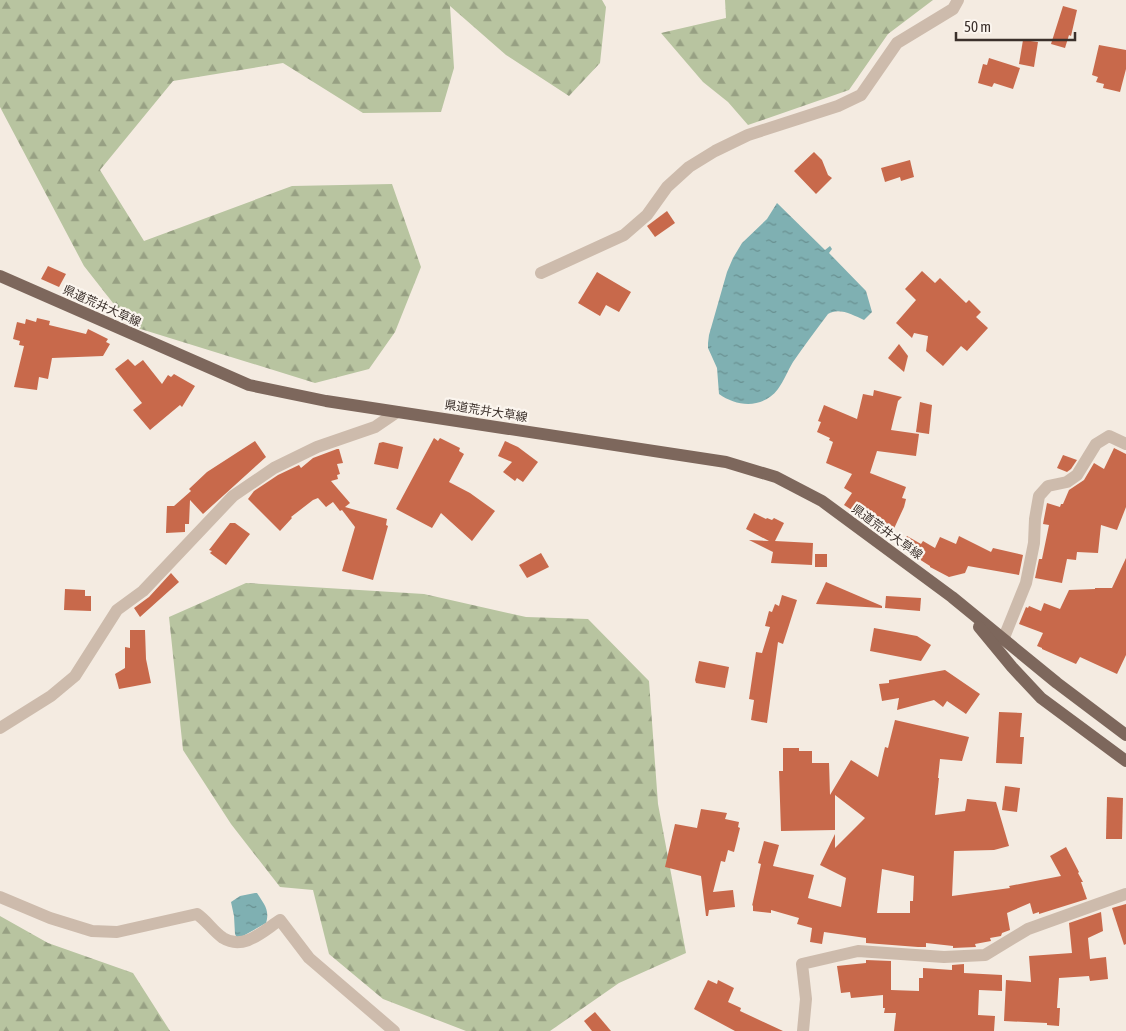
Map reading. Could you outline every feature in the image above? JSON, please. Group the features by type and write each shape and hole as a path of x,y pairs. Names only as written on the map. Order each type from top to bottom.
{"main road":[{"name":"県道荒井大草線","path":"0,276 249,385 326,401 726,462 776,477 822,501 952,597 1057,684 1126,735"},
{"name":"県道荒井大草線","path":"952,597 1041,698 1126,761"}],"street":[{"path":"542,273 624,235 647,215 667,187 689,167 715,151 748,135 838,106 861,94 897,44 952,9 958,0"},
{"path":"0,728 51,696 75,676 117,610 143,591 233,496 274,468 317,447 375,427 398,412"},
{"path":"1003,640 1026,583 1034,543 1035,519 1039,496 1048,486 1067,482 1077,475 1096,444 1109,436 1126,444"},
{"path":"803,1031 806,999 802,964 858,951 944,957 984,955 1028,929 1126,894"},
{"path":"0,897 50,918 92,931 117,932 197,914 205,919 224,938 238,943 247,942 280,920 309,958 394,1031"}],"green space":[{"path":"0,0 602,0 606,7 600,63 569,96 506,55 450,6 454,68 441,112 363,113 283,63 173,81 100,170 144,241 292,186 392,184 421,267 395,332 369,369 315,383 131,326 84,266 0,107"},
{"path":"725,0 933,0 888,34 849,90 748,125 728,102 703,82 661,33 726,18"},
{"path":"246,583 424,594 526,617 588,619 649,681 658,804 686,953 619,983 550,1031 466,1031 383,999 329,954 313,890 280,887 231,824 183,750 169,617"},
{"path":"0,916 48,943 133,973 170,1031 0,1031"}],"water":[{"path":"777,203 825,250 830,246 832,249 829,253 866,291 872,312 864,320 851,314 837,311 828,314 793,362 778,389 772,395 757,403 734,402 719,394 717,368 708,348 709,335 727,272 733,258 742,243 767,219"},
{"path":"257,893 266,907 266,923 237,938 231,902 240,896"}],"building":[{"path":"1063,6 1077,10 1071,36 1069,35 1065,48 1051,44"},
{"path":"1023,40 1038,42 1034,67 1019,64"},
{"path":"1099,45 1126,50 1126,69 1120,92 1103,88 1104,84 1096,82 1098,77 1092,75"},
{"path":"989,58 1020,68 1013,89 994,83 992,87 978,83 983,64 987,65"},
{"path":"814,152 822,160 828,175 832,178 816,194 794,171"},
{"path":"910,160 914,177 901,181 900,177 885,182 881,168"},
{"path":"667,211 675,223 655,237 647,226"},
{"path":"48,266 66,274 59,287 41,279"},
{"path":"922,271 935,283 940,278 966,303 969,300 981,312 976,317 988,328 967,351 961,346 943,366 926,351 928,336 914,333 912,338 896,323 916,300 905,289"},
{"path":"597,272 631,292 619,312 606,305 600,316 578,303"},
{"path":"37,318 50,321 49,325 86,334 88,329 108,339 106,342 110,344 103,356 52,358 48,379 39,377 37,390 14,387 24,346 19,345 20,341 13,339 17,322 25,324 26,319 36,322"},
{"path":"899,344 908,356 904,372 888,358"},
{"path":"128,359 135,366 143,360 162,384 168,375 171,377 174,374 195,386 182,407 180,405 150,430 133,410 142,403 115,369"},
{"path":"874,390 902,397 898,401 891,430 919,434 916,456 877,451 870,473 906,487 902,498 906,499 904,507 891,535 876,528 877,526 844,505 852,493 844,488 852,474 826,463 833,442 829,440 830,438 817,432 821,422 818,421 824,405 857,419 863,394 873,396"},
{"path":"920,402 932,405 929,434 916,432"},
{"path":"434,438 438,441 440,438 460,448 459,451 464,454 449,482 470,493 495,511 472,541 441,513 432,528 396,509"},
{"path":"255,441 266,457 203,514 190,500 189,524 185,524 185,532 166,533 167,506 174,506 191,491 189,489 207,472"},
{"path":"505,441 518,447 538,462 523,482 517,478 515,481 503,472 512,462 498,456"},
{"path":"383,442 403,447 398,469 374,464 379,443"},
{"path":"1114,448 1126,454 1126,507 1117,530 1101,525 1098,553 1077,552 1076,560 1067,559 1062,583 1035,578 1039,559 1042,559 1049,525 1043,524 1047,503 1060,507 1069,490 1084,480 1094,463 1104,469"},
{"path":"339,449 343,463 337,464 340,474 337,475 338,479 331,481 350,503 345,507 387,519 386,525 388,526 373,580 342,571 355,527 333,502 326,507 318,498 313,500 291,517 280,531 248,499 254,491 278,475 299,465 301,468 313,458"},
{"path":"1063,455 1077,460 1067,472 1057,468"},
{"path":"754,513 766,519 772,520 774,518 784,523 775,541 813,543 812,565 771,563 773,552 749,540 769,541 746,529"},
{"path":"230,523 235,523 250,534 226,565 210,553 212,551 209,550"},
{"path":"907,536 921,544 923,541 935,548 940,537 956,544 959,536 991,552 993,548 1023,555 1019,575 968,566 965,573 949,577 900,547"},
{"path":"541,553 549,567 527,578 519,565"},
{"path":"815,554 827,554 827,567 815,567"},
{"path":"1126,558 1126,655 1117,674 1080,657 1076,664 1042,649 1037,646 1043,633 1019,624 1026,607 1028,608 1029,606 1041,611 1044,603 1060,609 1069,590 1112,588"},
{"path":"171,573 179,582 140,617 134,608 149,597"},
{"path":"826,582 882,606 882,608 816,604"},
{"path":"65,589 85,590 85,596 91,596 91,611 64,610"},
{"path":"782,595 797,600 783,644 778,642 767,723 751,720 754,700 749,699 756,652 762,653 770,627 765,626 769,611 772,612 775,604 779,606"},
{"path":"886,596 921,598 920,611 885,608"},
{"path":"874,628 917,636 931,645 921,661 870,651"},
{"path":"130,630 145,630 146,659 151,683 119,689 115,674 125,668 125,647 130,648"},
{"path":"699,661 729,667 725,688 696,683"},
{"path":"945,670 980,694 966,714 947,701 943,707 934,700 897,710 899,698 882,701 879,684 889,683 889,680"},
{"path":"999,712 1022,713 1020,737 1024,737 1022,764 996,763"},
{"path":"895,720 969,737 962,761 940,759 935,815 965,811 967,799 996,802 1009,846 994,850 954,851 952,896 1010,888 1009,886 1061,876 1050,856 1066,847 1079,872 1087,899 1039,914 1039,912 1033,914 1030,903 1007,913 1010,930 1002,933 1001,936 990,938 991,941 975,944 976,947 953,948 953,946 926,943 926,947 918,947 866,943 866,938 824,932 822,944 810,942 812,928 797,924 799,918 771,910 771,913 753,911 752,906 761,864 758,863 764,841 779,845 773,866 814,875 808,898 841,907 846,878 820,865 835,834 835,848 865,818 835,795 835,830 781,831 779,771 783,771 783,748 799,748 799,751 812,751 812,763 829,763 830,795 851,760 878,777 885,747 888,748","holes":["882,869 914,876 913,901 910,901 910,913 877,913"]},
{"path":"1005,786 1020,788 1017,812 1002,810"},
{"path":"1107,797 1123,798 1122,839 1106,839"},
{"path":"701,809 727,813 725,819 739,822 738,827 740,828 734,852 728,850 725,862 721,861 713,892 733,890 735,907 709,910 708,916 706,916 701,876 665,867 675,824 697,828"},
{"path":"1126,904 1126,944 1124,945 1112,908"},
{"path":"1101,912 1103,931 1088,938 1090,959 1106,957 1108,979 1090,981 1089,976 1059,978 1057,1008 1060,1008 1059,1026 1047,1025 1047,1023 1004,1021 1006,980 1031,982 1029,956 1072,953 1069,923"},
{"path":"866,960 891,961 891,990 919,991 919,978 923,978 923,968 952,970 952,965 964,964 964,973 1002,975 1002,991 979,990 978,1015 995,1016 994,1031 894,1031 896,1013 884,1013 883,995 851,998 850,992 841,993 837,966 866,963"},
{"path":"708,980 717,984 718,980 734,988 728,1002 741,1008 740,1011 783,1031 735,1031 694,1009"},
{"path":"595,1012 611,1031 592,1031 584,1021"}]}
